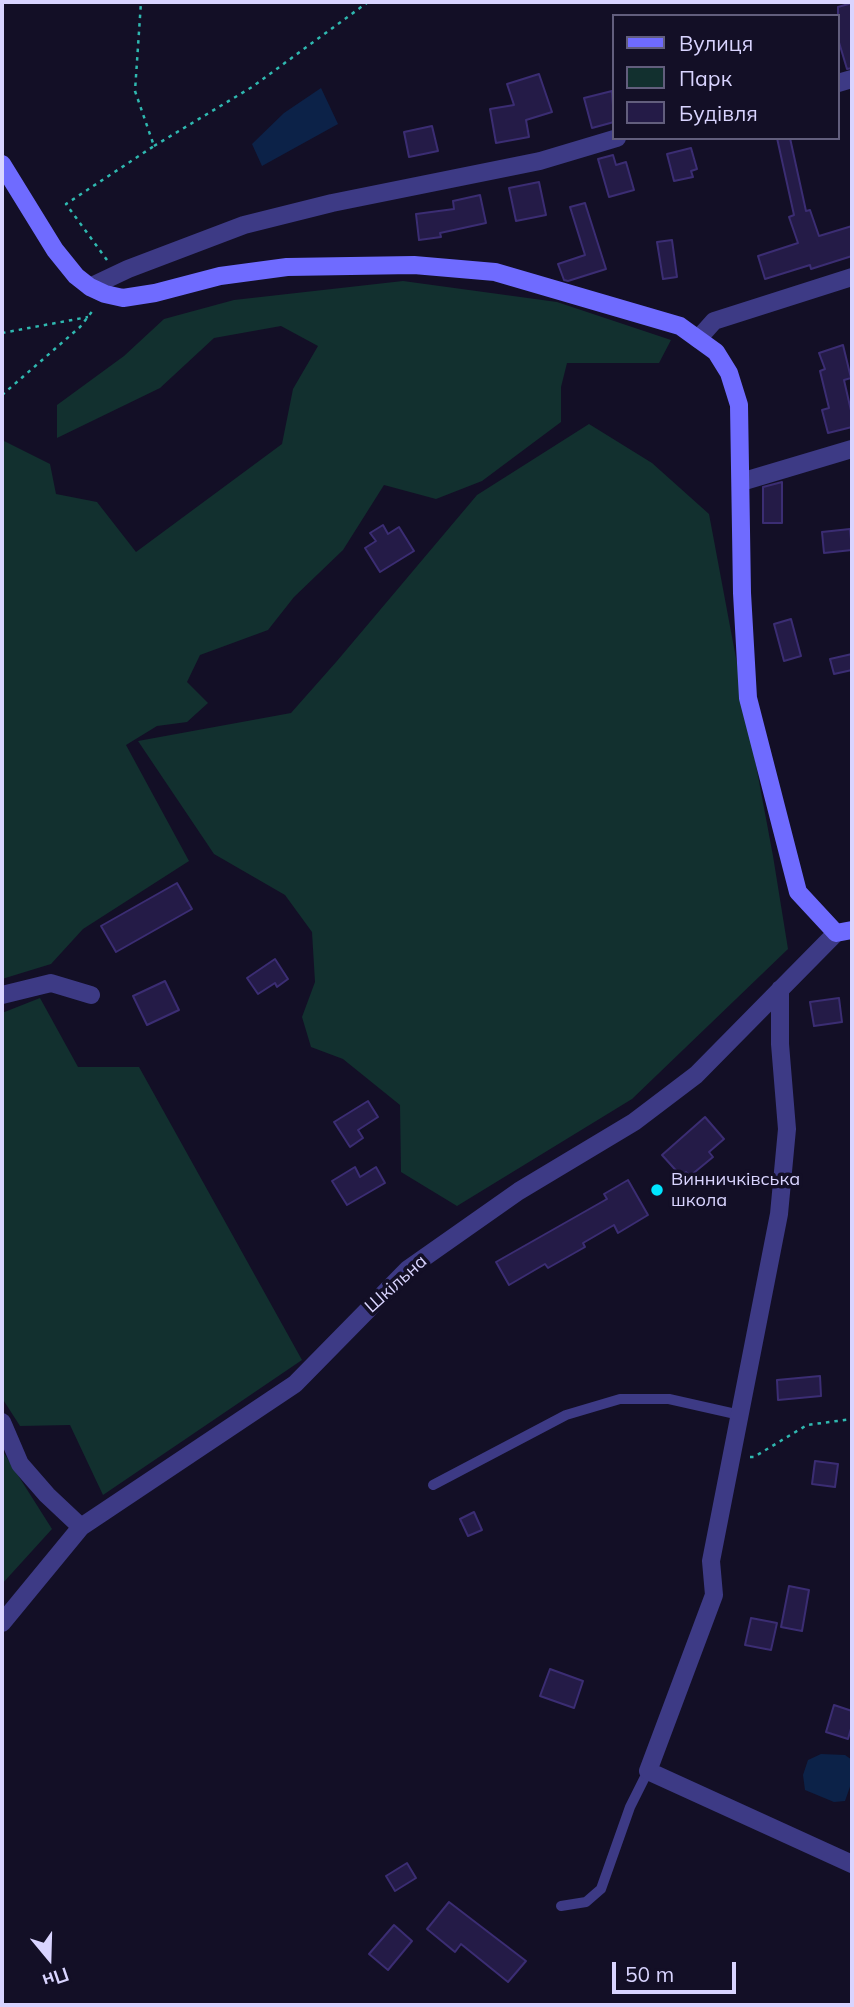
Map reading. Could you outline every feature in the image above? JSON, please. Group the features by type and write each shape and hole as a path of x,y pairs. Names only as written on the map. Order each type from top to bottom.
{"street":[{"path":"98,290 117,274 244,225 332,203 540,161 612,139"},
{"path":"2,164 55,250 76,276 98,290 123,298 220,276 288,267 414,264 495,272 680,326 716,352 729,373 739,405 742,593 748,698 798,892 844,932"},
{"path":"698,339 714,321 852,277"},
{"path":"741,482 852,449"},
{"name":"Шкільна","path":"2,1623 81,1527 295,1384 408,1269 519,1191 635,1122 696,1075 780,989 844,932"},
{"path":"2,995 51,982 91,995"},
{"path":"780,989 780,1044 787,1129 779,1214 711,1561 714,1595 648,1771 852,1864"},
{"path":"2,1422 20,1464 47,1495 81,1527"}],"lane":[{"path":"433,1485 566,1415 621,1399 669,1399 740,1415"},
{"path":"561,1906 586,1902 601,1889 630,1807 648,1771"}],"path":[{"path":"141,2 135,91 154,146"},
{"path":"117,274 66,205 154,146 252,87 368,2"},
{"path":"2,395 80,327 88,317 98,290"},
{"path":"2,333 88,317"},
{"path":"731,1457 754,1457 807,1424 852,1419"}],"green space":[{"path":"403,281 557,302 671,340 659,363 567,363 561,387 561,422 482,481 436,499 384,485 343,550 294,597 268,630 200,655 187,682 208,703 187,722 157,726 126,745 189,861 83,929 51,964 2,979 2,440 50,464 56,494 97,502 136,552 282,444 293,389 318,346 281,326 214,338 160,388 57,438 57,405 124,356 164,319 234,300"},
{"path":"589,424 652,463 709,514 788,949 632,1099 457,1206 401,1172 400,1105 343,1059 311,1047 302,1017 315,982 312,932 285,895 214,854 138,741 291,713 477,495"},
{"path":"40,998 78,1067 139,1067 302,1360 103,1495 70,1425 20,1426 2,1398 2,1013"},
{"path":"2,1450 52,1529 2,1584"}],"water":[{"path":"321,88 338,124 262,166 252,144 284,113"},
{"path":"821,1754 845,1755 852,1760 852,1781 845,1801 834,1802 805,1790 803,1775 808,1760"}],"building":[{"path":"852,3 852,68 847,69 840,46 838,7"},
{"path":"539,74 552,112 526,120 529,137 496,143 490,109 514,105 507,84"},
{"path":"612,91 612,123 592,128 584,98"},
{"path":"432,126 438,151 409,157 404,132"},
{"path":"777,140 790,140 806,211 810,210 819,236 852,226 852,256 765,279 758,256 798,243 789,217 794,215"},
{"path":"691,148 697,169 691,171 693,177 674,181 667,154"},
{"path":"613,155 616,165 626,162 634,190 609,197 598,159"},
{"path":"539,182 546,215 516,221 509,188"},
{"path":"480,195 486,223 440,233 441,237 419,240 416,214 454,209 453,201"},
{"path":"585,203 606,269 568,281 564,280 558,264 585,255 570,207"},
{"path":"672,240 677,277 663,279 657,242"},
{"path":"843,345 851,378 844,380 852,427 828,433 822,410 829,408 820,371 825,369 819,353"},
{"path":"782,482 782,523 763,523 763,487"},
{"path":"383,525 388,534 399,527 414,551 380,572 365,548 376,541 370,533"},
{"path":"850,529 852,550 824,553 822,532"},
{"path":"791,619 801,656 784,661 774,624"},
{"path":"852,654 852,670 834,674 830,659"},
{"path":"177,883 192,909 116,952 101,926"},
{"path":"275,959 288,979 277,987 275,983 258,994 247,978"},
{"path":"165,981 179,1010 147,1025 133,996"},
{"path":"839,998 842,1022 814,1026 810,1002"},
{"path":"368,1101 378,1117 358,1130 363,1138 350,1147 334,1122"},
{"path":"705,1117 724,1139 709,1152 713,1157 690,1176 686,1172 681,1176 662,1155"},
{"path":"355,1167 360,1177 376,1167 385,1183 347,1205 332,1181"},
{"path":"628,1180 648,1215 618,1233 614,1225 583,1243 585,1247 548,1268 545,1264 509,1285 496,1262 607,1199 604,1194"},
{"path":"820,1376 821,1396 778,1400 777,1380"},
{"path":"815,1461 838,1464 835,1487 812,1484"},
{"path":"474,1512 482,1530 468,1536 460,1519"},
{"path":"789,1586 809,1590 802,1631 781,1627"},
{"path":"751,1618 777,1623 771,1650 745,1645"},
{"path":"550,1669 583,1681 574,1708 540,1696"},
{"path":"834,1705 852,1711 848,1739 826,1732"},
{"path":"407,1863 416,1878 395,1891 386,1876"},
{"path":"449,1902 526,1961 508,1982 461,1944 455,1952 427,1929"},
{"path":"394,1925 412,1941 388,1970 369,1954"}],"place":[{"name":"Винничківська школа","path":"657,1190"}]}
